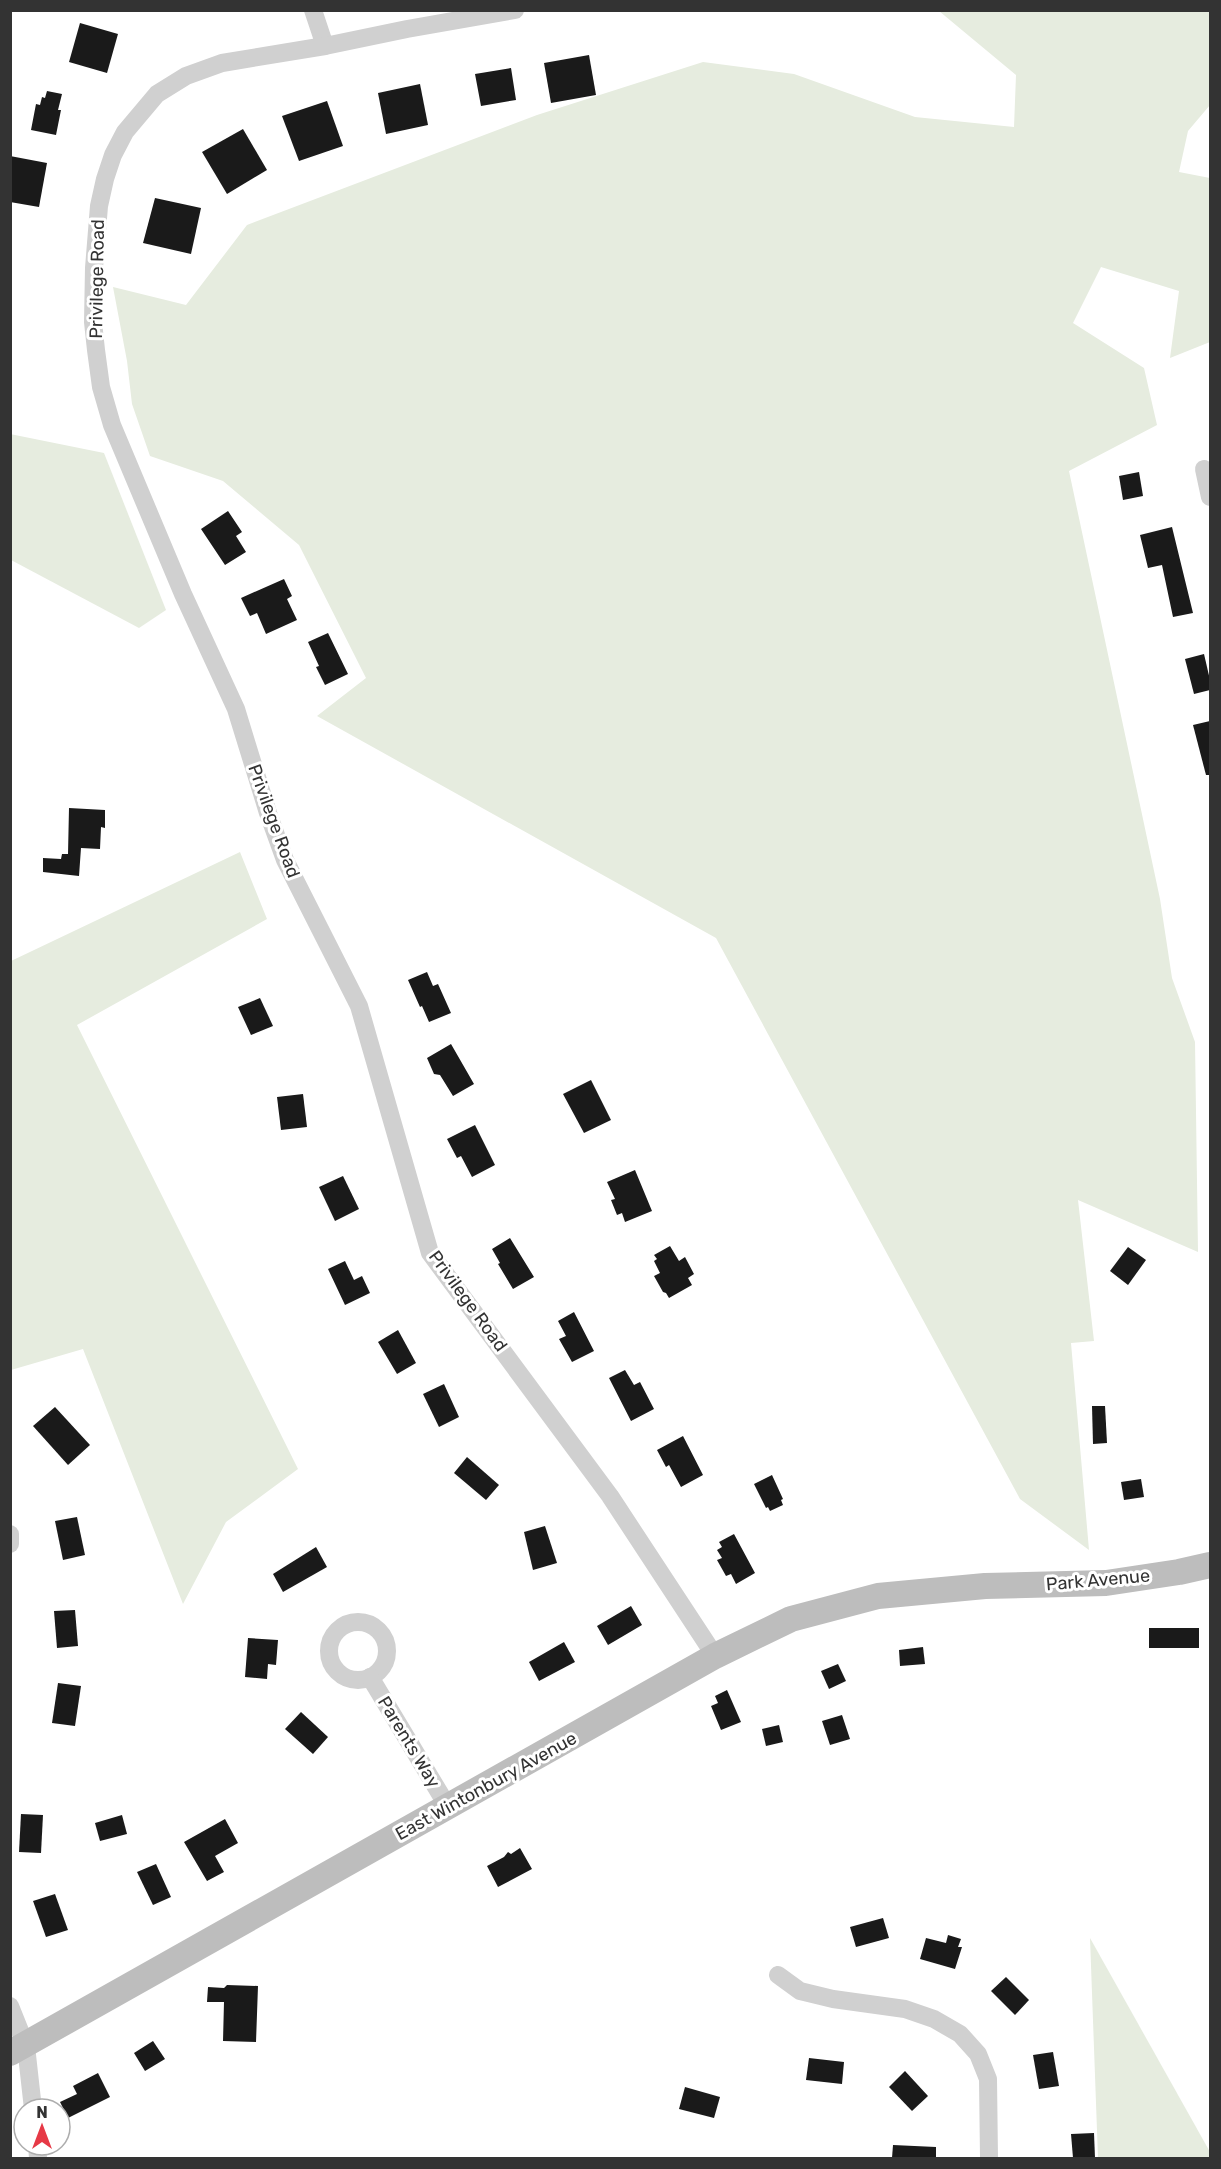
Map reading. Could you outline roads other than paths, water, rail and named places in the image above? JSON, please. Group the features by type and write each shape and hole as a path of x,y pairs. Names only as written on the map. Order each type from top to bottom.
{"main road":[{"name":"Park Avenue","path":"985,1586 1107,1583 1179,1572 1210,1564"},
{"name":"East Wintonbury Avenue","path":"18,2050 715,1656 791,1619 878,1596 985,1586"}],"street":[{"path":"313,10 325,46"},
{"name":"Privilege Road","path":"515,10 222,63 186,76 157,94 125,132 111,163 99,206 93,322 101,387 112,425 141,498 236,709 285,860 359,1005 430,1253 610,1496 715,1656"},
{"path":"1204,469 1210,497"},
{"path":"10,1534 10,1544"},
{"name":"Parents Way","path":"370,1677 448,1807"},
{"path":"778,1975 800,1991 833,1999 905,2009 934,2019 960,2034 978,2054 988,2079 989,2158"},
{"path":"10,2006 30,2097"}]}
